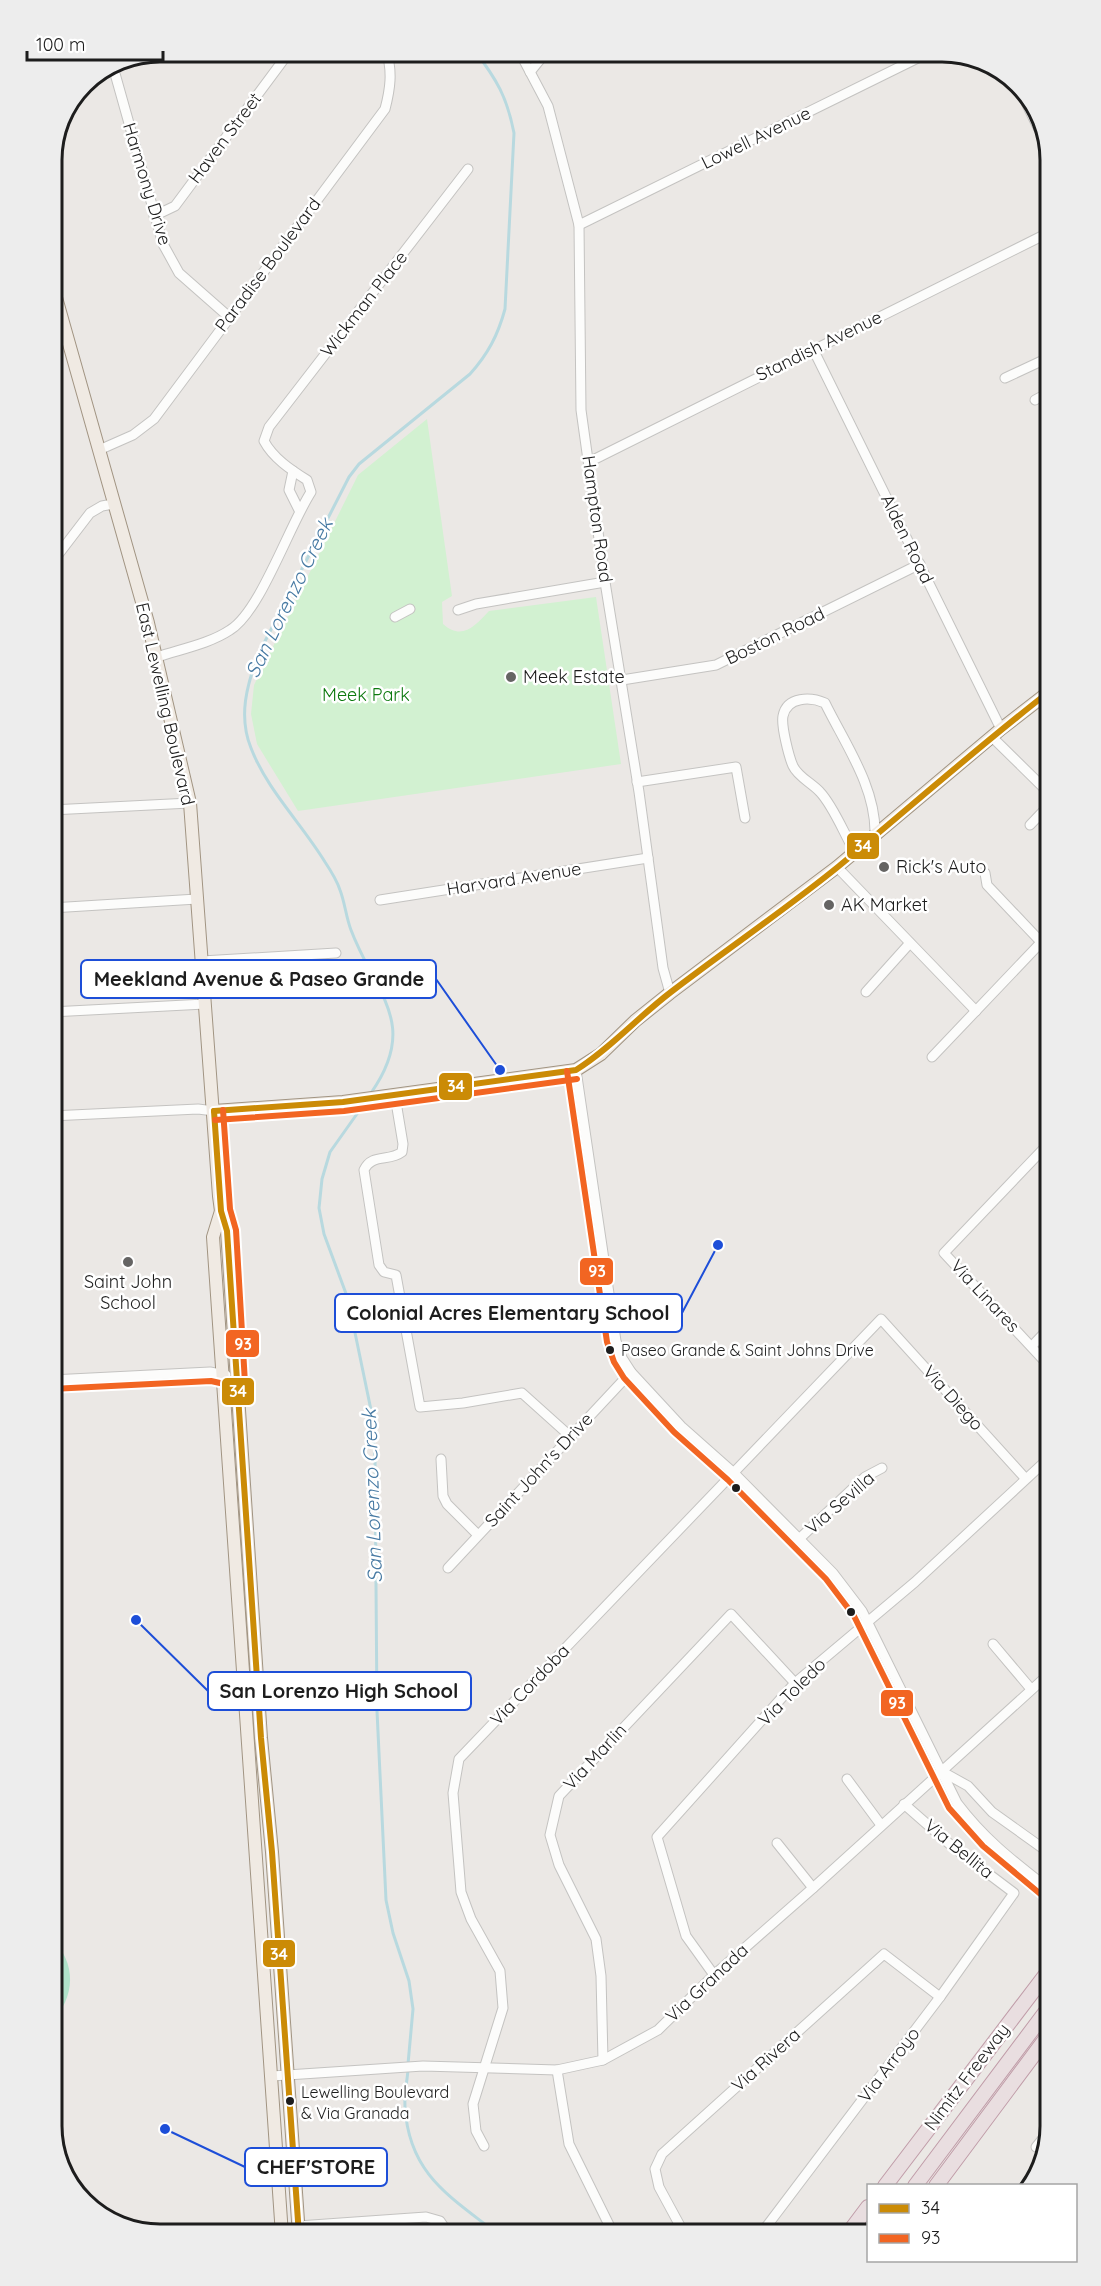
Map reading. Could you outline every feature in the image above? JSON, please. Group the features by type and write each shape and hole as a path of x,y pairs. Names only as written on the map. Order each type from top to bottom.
{"highway":[{"name":"Nimitz Freeway","path":"887,2184 1040,1982"},
{"path":"916,2184 1040,2019"},
{"path":"937,2184 1040,2046"},
{"path":"855,2224 867,2208"}],"main road":[{"name":"East Lewelling Boulevard","path":"62,326 157,657 190,803 221,1210 227,1231 298,2224"},
{"path":"214,1111 344,1102 576,1070 600,1054 635,1021 670,993 837,867 1040,699"},
{"name":"East Lewelling Boulevard","path":"221,1210 213,1237 281,2224"},
{"path":"239,1608 254,1606"}],"street":[{"name":"Haven Street","path":"154,216 175,206 282,62"},
{"name":"Paradise Boulevard","path":"99,450 133,435 154,419 385,109 391,88 389,62"},
{"name":"Hampton Road","path":"525,62 548,106 579,225 581,410 663,968 670,993"},
{"path":"530,72 538,62"},
{"name":"Lowell Avenue","path":"579,225 910,62"},
{"name":"Harmony Drive","path":"115,73 163,244 178,273 229,316"},
{"name":"Wickman Place","path":"293,471 269,450 264,441 269,427 468,169"},
{"name":"Standish Avenue","path":"589,462 1040,237"},
{"name":"Alden Road","path":"813,349 920,564 997,733 1040,782"},
{"path":"1005,378 1040,362"},
{"path":"1035,400 1040,397"},
{"path":"157,657 210,640 232,630 252,609 299,510 311,492 307,480 293,471 289,490 299,510"},
{"path":"62,550 90,513 102,506 113,504"},
{"name":"Boston Road","path":"622,680 716,665 920,564"},
{"path":"458,610 476,604 605,582"},
{"path":"395,617 410,609"},
{"path":"855,852 821,792 793,768 784,732 783,716 791,704 801,699 814,699 825,703 870,794 876,819 875,834"},
{"path":"637,782 736,767 745,818"},
{"path":"62,809 190,803"},
{"path":"1030,825 1040,814"},
{"name":"Harvard Avenue","path":"380,900 648,858"},
{"path":"837,867 976,1011"},
{"path":"986,873 987,885 1040,941"},
{"path":"62,907 197,899"},
{"path":"866,993 910,943"},
{"path":"932,1057 1040,943"},
{"path":"202,960 336,953"},
{"path":"62,1011 205,1004"},
{"path":"576,1070 616,1341 622,1358 631,1372 681,1426 734,1473 834,1573 862,1611 957,1803 976,1828 997,1849 1040,1882"},
{"path":"390,1096 403,1144 402,1152 398,1155 373,1159 364,1170 379,1265 384,1272 396,1275 420,1407 463,1403 522,1393 571,1437"},
{"path":"62,1116 214,1111"},
{"name":"Via Linares","path":"1040,1153 944,1253 1040,1355"},
{"name":"Via Cordoba","path":"484,2146 476,2131 473,2104 503,2008 500,1971 471,1919 461,1892 453,1793 459,1759 881,1318"},
{"name":"Via Diego","path":"881,1318 1025,1479"},
{"path":"1032,1346 1040,1338"},
{"path":"62,1379 212,1372 237,1378"},
{"name":"Saint John's Drive","path":"448,1568 631,1372"},
{"path":"441,1459 443,1496 447,1504 478,1535"},
{"name":"Via Toledo","path":"714,1975 686,1936 657,1837 795,1683 868,1623 1040,1465"},
{"name":"Via Sevilla","path":"799,1539 865,1477 882,1468"},
{"name":"Via Marlin","path":"603,2060 601,1976 596,1938 559,1865 550,1835 559,1796 731,1614 795,1683"},
{"path":"993,1644 1032,1689"},
{"name":"Via Granada","path":"272,2076 423,2066 558,2070 603,2060 658,2030 714,1975 1040,1681"},
{"path":"941,1771 968,1786 992,1812 1040,1844"},
{"path":"847,1779 881,1825"},
{"name":"Via Bellita","path":"904,1804 953,1847 1014,1893"},
{"path":"777,1843 813,1888"},
{"name":"Via Arroyo","path":"768,2224 940,1997 1014,1893"},
{"name":"Via Rivera","path":"679,2224 659,2187 655,2169 662,2154 884,1954 940,1997"},
{"path":"558,2070 570,2144 609,2224"},
{"path":"357,2224 426,2217 440,2221 442,2224"}],"green space":[{"name":"Meek Park","path":"427,419 452,596 442,602 443,624 456,631 468,630 489,611 596,597 621,764 298,811 257,744 251,714 254,685 358,475"},
{"path":"62,1953 69,1969 70,1980 62,2007"}],"waterway":[{"name":"San Lorenzo Creek","path":"371,1093 385,1069 392,1047 393,1028 388,1009 351,930 336,880 316,848 275,793 251,748 245,724 246,701 250,678 258,655 349,477 359,464 470,374 492,344 499,327 505,309 514,133 500,89 483,62"},
{"name":"San Lorenzo Creek","path":"364,1104 330,1152 322,1179 319,1208 324,1234 348,1299 371,1410 375,1459 377,1711 386,1900 393,1933 409,1981 413,2009 408,2064"},
{"name":"San Lorenzo Creek","path":"408,2070 405,2102 408,2130 415,2150 424,2167 449,2196 485,2224"}],"transit line":[{"name":"34","path":"214,1111 343,1102 576,1070 601,1052 671,992 839,866 1040,699"},
{"name":"93","path":"567,1071 607,1342 614,1362 624,1378 674,1432 728,1480 826,1579 854,1616 949,1808 983,1846 1040,1894"},
{"name":"93","path":"215,1120 344,1111 577,1079"},
{"name":"93","path":"62,1388 211,1381 238,1387 245,1383 236,1230 230,1209 223,1110"},
{"name":"34","path":"214,1111 221,1211 227,1231 261,1738 272,1852 298,2224"}],"place":[{"name":"Meek Estate","path":"511,677"},
{"name":"Rick's Auto","path":"884,867"},
{"name":"AK Market","path":"829,905"},
{"name":"Meekland Avenue & Paseo Grande","path":"500,1070"},
{"name":"Colonial Acres Elementary School","path":"718,1245"},
{"name":"Saint John School","path":"128,1262"},
{"name":"Paseo Grande & Saint Johns Drive","path":"610,1350"},
{"name":"San Lorenzo High School","path":"136,1620"},
{"name":"Lewelling Boulevard & Via Granada","path":"290,2101"},
{"name":"CHEF'STORE","path":"165,2129"}]}
